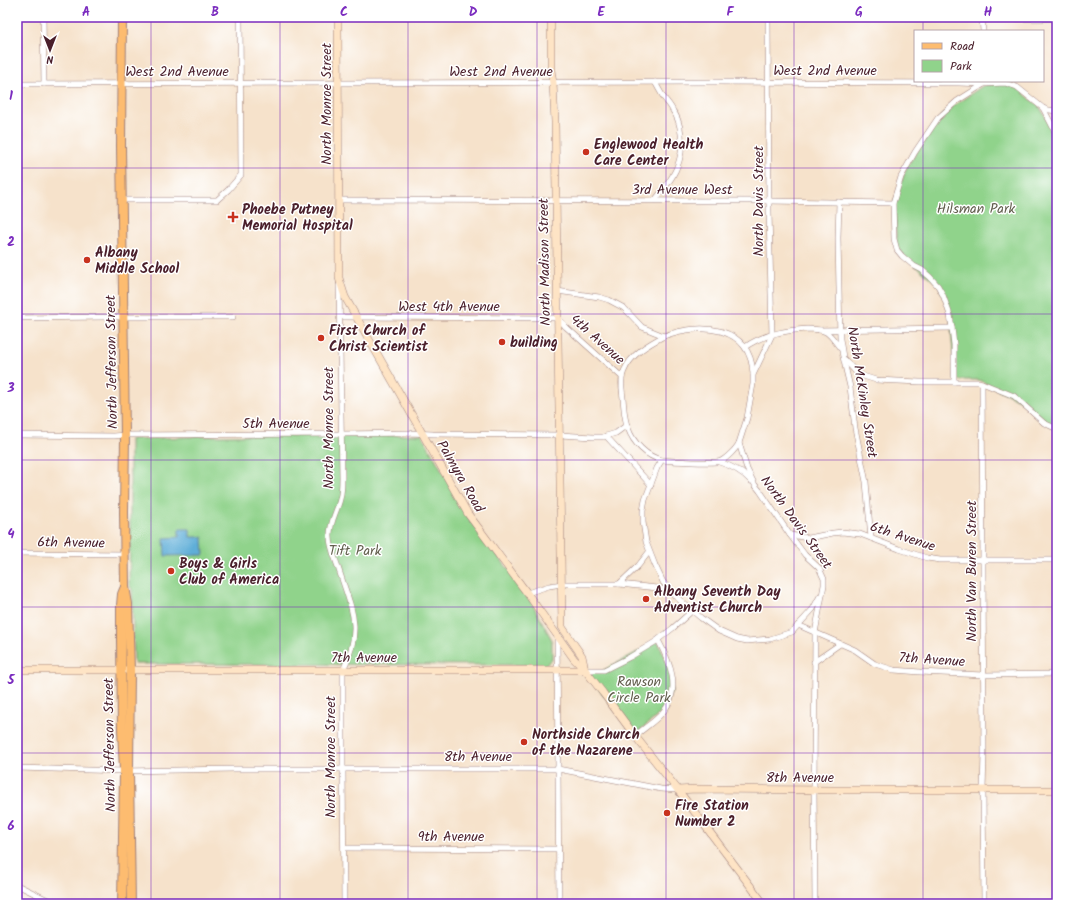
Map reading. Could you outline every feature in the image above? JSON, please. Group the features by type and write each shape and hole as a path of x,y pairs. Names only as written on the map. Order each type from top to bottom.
{"main road":[{"name":"North Jefferson Street","path":"122,17 125,587 122,594 121,605 125,670 126,771 131,904"},
{"name":"North Monroe Street","path":"338,17 339,278"},
{"name":"North Madison Street","path":"551,17 555,122 562,627"},
{"name":"Palmyra Road","path":"339,278 345,297 468,514 574,659 585,670 603,693 764,904"},
{"name":"Palmyra Road","path":"562,627 582,656 585,670"},
{"name":"7th Avenue","path":"17,670 585,670"},
{"name":"North Jefferson Street","path":"122,904 126,771"},
{"name":"8th Avenue","path":"678,790 1057,790"}],"street":[{"path":"43,17 44,84"},
{"path":"122,200 217,200 241,176 240,17"},
{"name":"North Davis Street","path":"768,17 769,201 772,334 753,375 748,418 739,443 747,469 755,485 805,555 819,568 824,580 815,633 814,662 815,904"},
{"path":"983,30 982,18 1057,19"},
{"path":"655,82 674,111 681,130 682,141 682,150 678,167 664,190 655,200"},
{"name":"West 2nd Avenue","path":"17,84 655,82 984,83"},
{"path":"954,382 954,345 947,305 938,286 922,270 907,260 896,247 894,239 893,203 901,177 907,164 938,118 956,101 984,83 1005,83 1017,87 1042,108 1057,135"},
{"path":"1042,108 1057,111"},
{"name":"3rd Avenue West","path":"339,200 655,200 893,203"},
{"name":"North McKinley Street","path":"840,202 838,238 840,329 843,358 850,387 855,428 866,482 871,538"},
{"name":"North Monroe Street","path":"339,278 342,489 333,515 330,538 336,562 352,610 355,627 350,657 343,670 344,904"},
{"path":"558,291 609,300 624,308 642,327 664,336"},
{"path":"17,318 233,317"},
{"name":"West 4th Avenue","path":"340,317 558,318"},
{"name":"4th Avenue","path":"558,318 622,377"},
{"path":"745,348 755,341 772,334 791,330 952,328"},
{"path":"753,375 751,360 745,348 731,335 715,330 681,330 651,342 635,356 622,373 622,390 624,412 628,430 647,454 662,460 718,462 736,468 755,485"},
{"path":"819,330 829,334 842,350"},
{"path":"843,358 856,372 876,380 979,382 1014,396 1044,423 1057,429"},
{"name":"North Van Buren Street","path":"982,383 984,754 982,790 984,904"},
{"name":"5th Avenue","path":"17,435 114,436 398,433 560,434 593,437 606,436 627,425"},
{"path":"606,436 650,485"},
{"path":"718,462 731,453 739,443"},
{"path":"662,460 657,468 645,500 643,511 644,532 649,552 663,582 692,610 719,631 737,640 746,641 770,639 792,632 813,609 823,590"},
{"name":"6th Avenue","path":"790,535 809,538 842,532 860,534 898,550 940,560 1057,560"},
{"path":"619,584 638,566 649,552"},
{"name":"6th Avenue","path":"17,553 124,554"},
{"path":"527,593 549,586 562,584 619,584 671,591"},
{"name":"7th Avenue","path":"585,670 604,670 630,657 658,640 692,610"},
{"name":"7th Avenue","path":"798,625 855,650 875,664 894,670 983,675 1057,674"},
{"path":"557,636 559,904"},
{"path":"635,736 663,712 669,704 673,689 671,669 658,640"},
{"path":"814,662 840,644"},
{"name":"8th Avenue","path":"17,768 126,771 234,769 558,769 661,789 678,790"},
{"name":"9th Avenue","path":"344,848 559,849"},
{"path":"17,885 50,901"}],"green space":[{"name":"Hilsman Park","path":"1005,84 1017,88 1039,106 1057,136 1057,428 1045,422 1023,402 979,380 955,380 950,313 939,285 907,259 897,247 894,203 907,166 946,111 984,85"},
{"name":"Tift Park","path":"422,435 467,515 527,594 552,640 552,659 545,665 134,664 132,590 129,584 130,439 213,436"},
{"name":"Rawson Circle Park","path":"658,641 670,669 672,691 662,712 635,735 586,672 602,671"}],"water":[{"path":"179,529 190,529 190,537 203,537 204,555 165,556 164,538 179,537"}],"place":[{"name":"Englewood Health Care Center","path":"586,152"},
{"name":"Phoebe Putney Memorial Hospital","path":"233,217"},
{"name":"Albany Middle School","path":"87,260"},
{"name":"First Church of Christ Scientist","path":"321,338"},
{"name":"building","path":"502,342"},
{"name":"Boys & Girls Club of America","path":"171,571"},
{"name":"Albany Seventh Day Adventist Church","path":"646,599"},
{"name":"Northside Church of the Nazarene","path":"524,742"},
{"name":"Fire Station Number 2","path":"667,813"}]}
